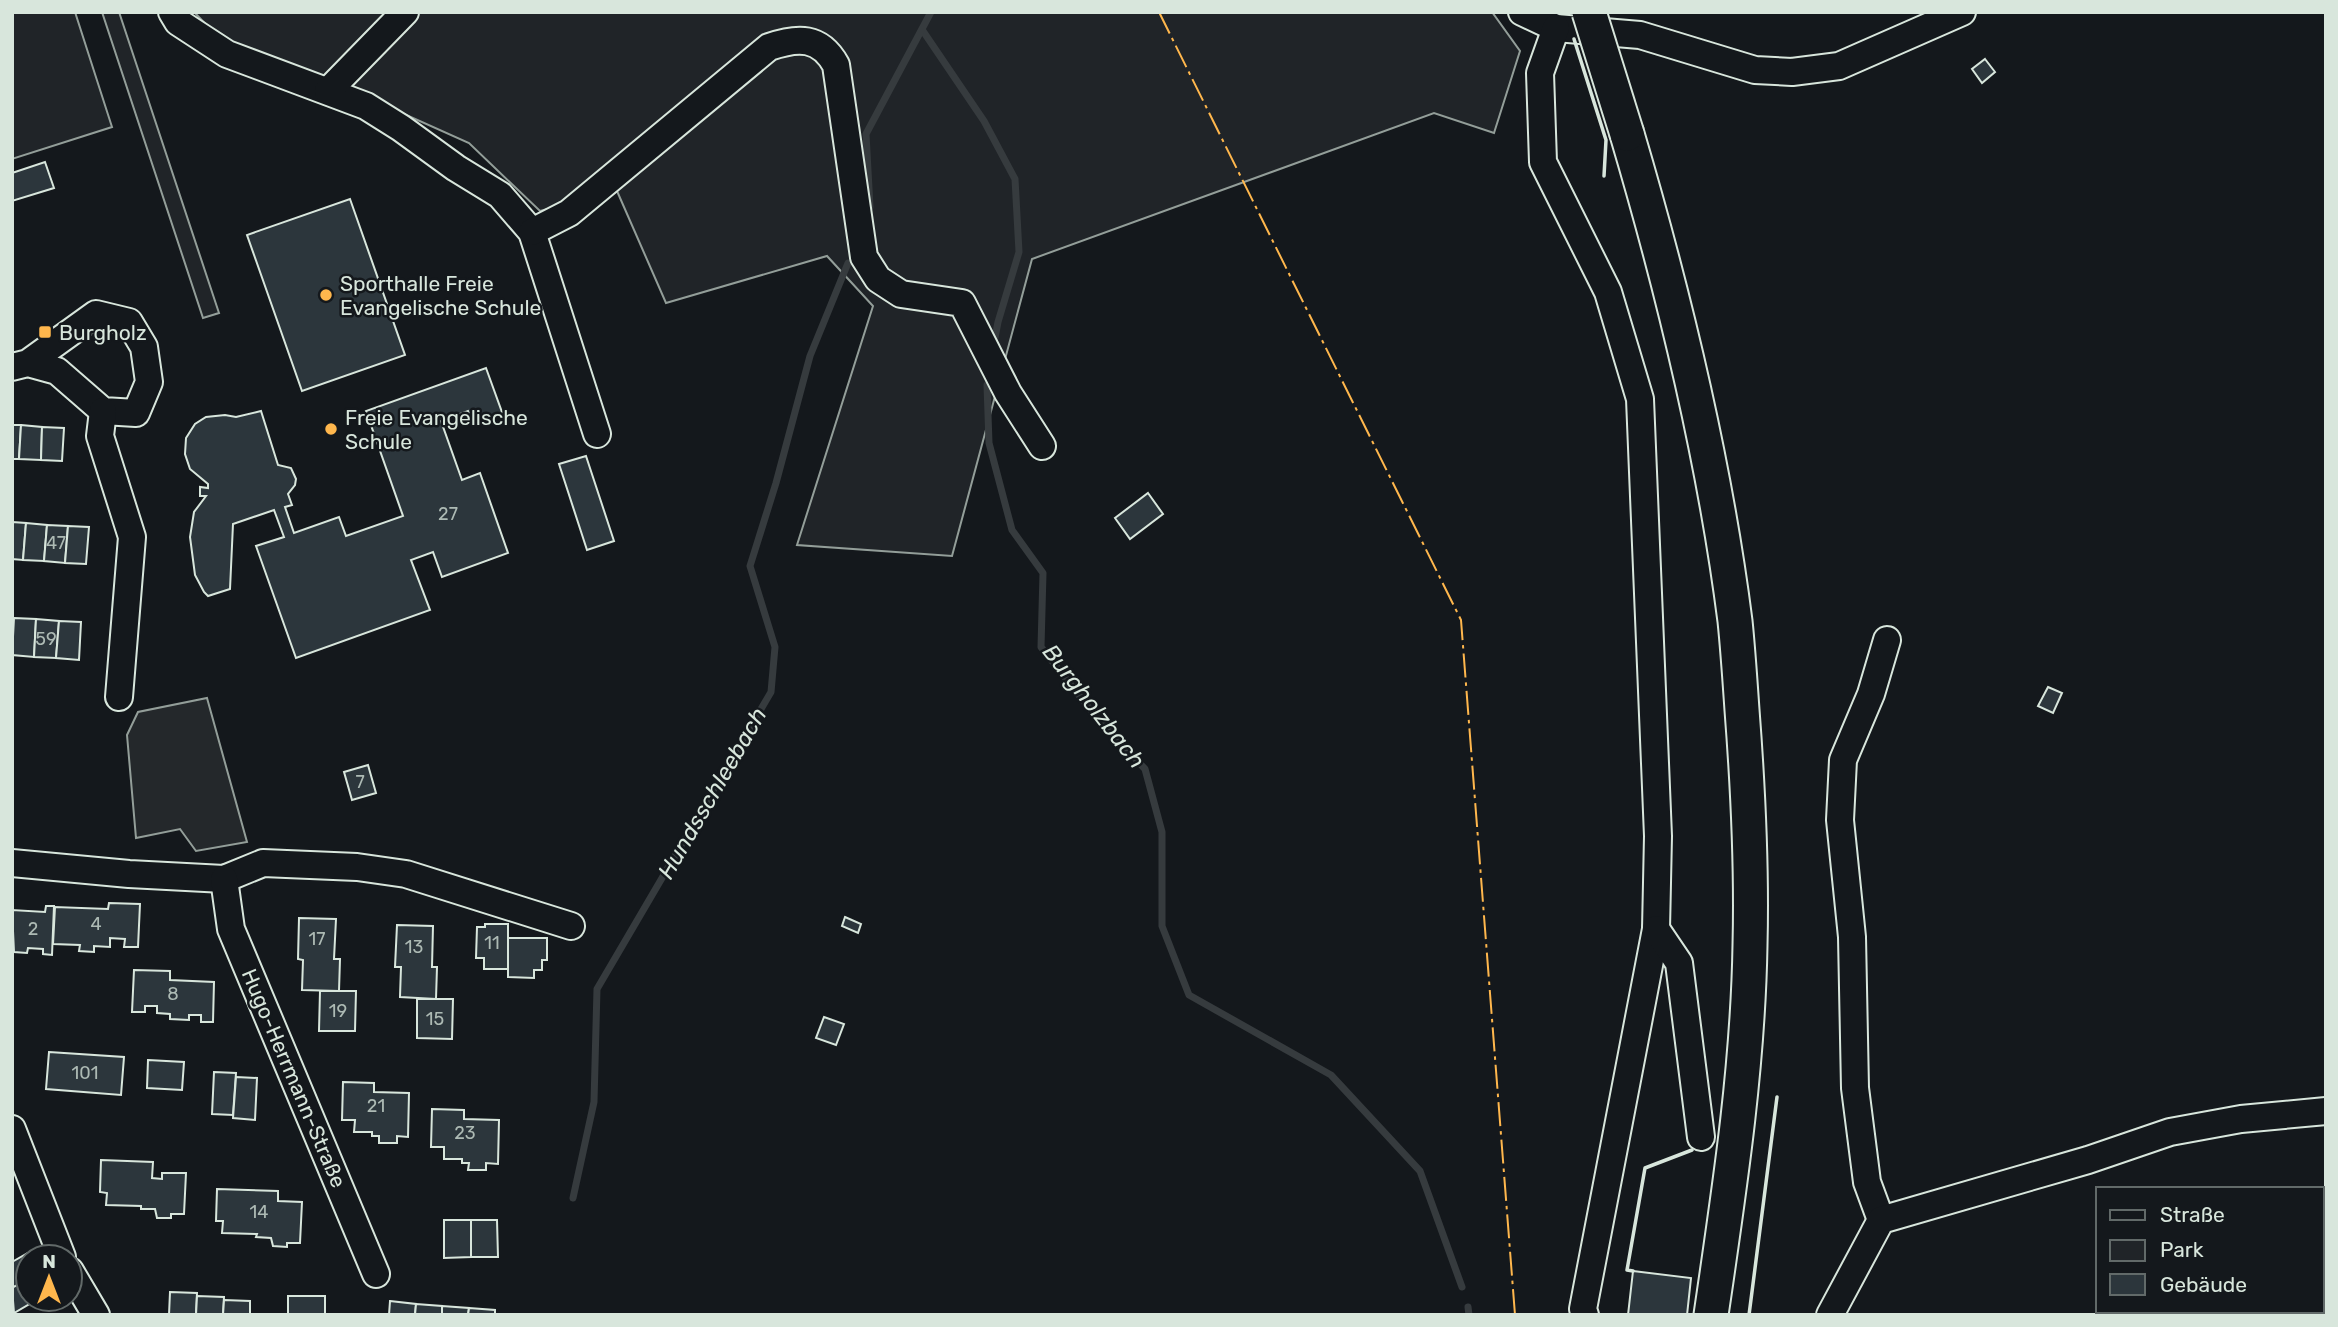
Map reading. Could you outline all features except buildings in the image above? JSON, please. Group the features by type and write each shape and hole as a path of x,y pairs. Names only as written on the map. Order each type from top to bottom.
{"main road":[{"path":"1589,12 1663,262 1701,423 1735,622 1750,877 1748,1004 1743,1082 1711,1315"}],"street":[{"path":"172,12 178,22 227,54 366,106 456,169 500,195 532,232 597,433"},
{"path":"328,91 405,12"},
{"path":"1522,12 1556,27 1640,35 1755,70 1792,72 1839,66 1962,12"},
{"path":"1556,27 1540,73 1543,162 1608,292 1640,399 1658,836 1656,929 1583,1309 1585,1315"},
{"path":"532,232 569,213 769,47 786,41 816,43 829,51 836,65 864,257 878,279 901,294 962,303 1008,393 1042,446"},
{"path":"96,314 129,322 144,347 149,382 136,413 103,411 57,371 20,365 96,314"},
{"path":"103,411 100,436 132,537 119,697"},
{"path":"1881,1220 1867,1182 1855,1087 1852,937 1840,820 1843,760 1871,694 1887,640"},
{"path":"12,863 129,874 224,879 263,863 357,867 406,874 571,926"},
{"name":"Hugo-Herrmann-Straße","path":"224,879 231,929 376,1274"},
{"path":"1656,929 1679,963 1701,1137"},
{"path":"1830,1315 1881,1220 2088,1160 2170,1132 2241,1119 2326,1111"},
{"path":"12,1129 57,1243"},
{"path":"84,1294 96,1315"}],"green space":[{"path":"12,12 75,12 112,127 12,159"},
{"path":"102,12 119,12 219,313 203,318"},
{"path":"194,12 1492,12 1520,51 1494,133 1434,113 1032,259 952,556 797,545 873,306 827,256 666,303 617,191 540,211 469,143 355,92 217,36"}],"shaded area":[{"path":"207,698 247,842 196,851 180,829 136,838 127,735 138,712"}],"waterway":[{"name":"Hundsschleebach","path":"870,207 866,134 931,12"},
{"name":"Burgholzbach","path":"923,31 984,121 1015,179 1019,252 993,348"},
{"name":"Hundsschleebach","path":"573,1198 594,1102 597,989 771,692 775,647 750,566 776,483 810,356 848,263"},
{"name":"Burgholzbach","path":"987,385 989,443 1012,530 1043,573 1041,647 1097,718 1145,769 1162,832 1162,926 1189,995 1331,1075 1420,1171 1462,1287"},
{"name":"Burgholzbach","path":"1468,1307 1469,1315"}],"wall":[{"path":"1574,39 1606,140 1604,176"},
{"path":"1749,1315 1777,1097"},
{"path":"1633,1271 1627,1270 1645,1168 1692,1150"}],"power":[{"path":"1159,12 1461,620 1515,1315"}],"place":[{"name":"Sporthalle Freie Evangelische Schule","path":"326,295"},
{"name":"Burgholz","path":"45,332"},
{"name":"Freie Evangelische Schule","path":"331,429"}]}
